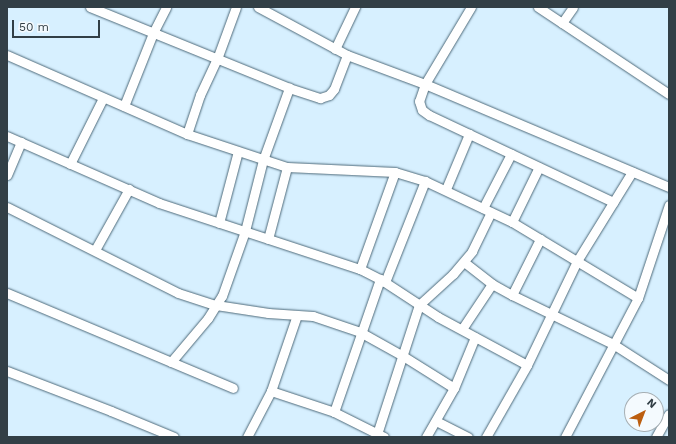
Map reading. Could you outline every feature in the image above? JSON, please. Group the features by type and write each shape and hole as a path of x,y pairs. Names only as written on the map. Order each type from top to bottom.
{"street":[{"path":"90,7 217,60 289,88 320,98 329,95 334,89 347,55"},
{"path":"124,106 153,33 166,7"},
{"path":"187,134 200,95 217,60 236,7"},
{"path":"258,7 347,55 425,84 669,187"},
{"path":"335,49 355,7"},
{"path":"472,7 425,84 419,101 422,110 429,115 614,202"},
{"path":"538,7 669,94"},
{"path":"562,23 573,7"},
{"path":"7,55 187,134 263,160 287,167 395,172 446,189 512,222 638,298"},
{"path":"171,362 222,296 244,231 263,160 289,88"},
{"path":"70,164 103,98"},
{"path":"446,189 469,134"},
{"path":"7,136 159,203 360,269 383,280 419,305 527,364"},
{"path":"7,175 21,142"},
{"path":"219,223 238,151"},
{"path":"271,391 334,412 380,436 419,305 464,262 472,251 487,210 511,154"},
{"path":"268,239 287,167"},
{"path":"512,222 539,167"},
{"path":"360,269 395,172"},
{"path":"486,437 527,364 577,261 632,172"},
{"path":"334,412 360,332 424,181"},
{"path":"96,250 129,189"},
{"path":"565,437 638,298 669,206"},
{"path":"7,207 178,292 216,305 313,316 360,332 403,356 454,388"},
{"path":"512,295 540,238"},
{"path":"464,262 492,284 551,315 613,344 669,380"},
{"path":"462,329 492,284"},
{"path":"7,293 233,388"},
{"path":"247,437 271,391 297,315"},
{"path":"426,437 454,388 476,337"},
{"path":"7,372 111,411 174,437"},
{"path":"656,437 669,414"},
{"path":"436,421 468,437"}]}
